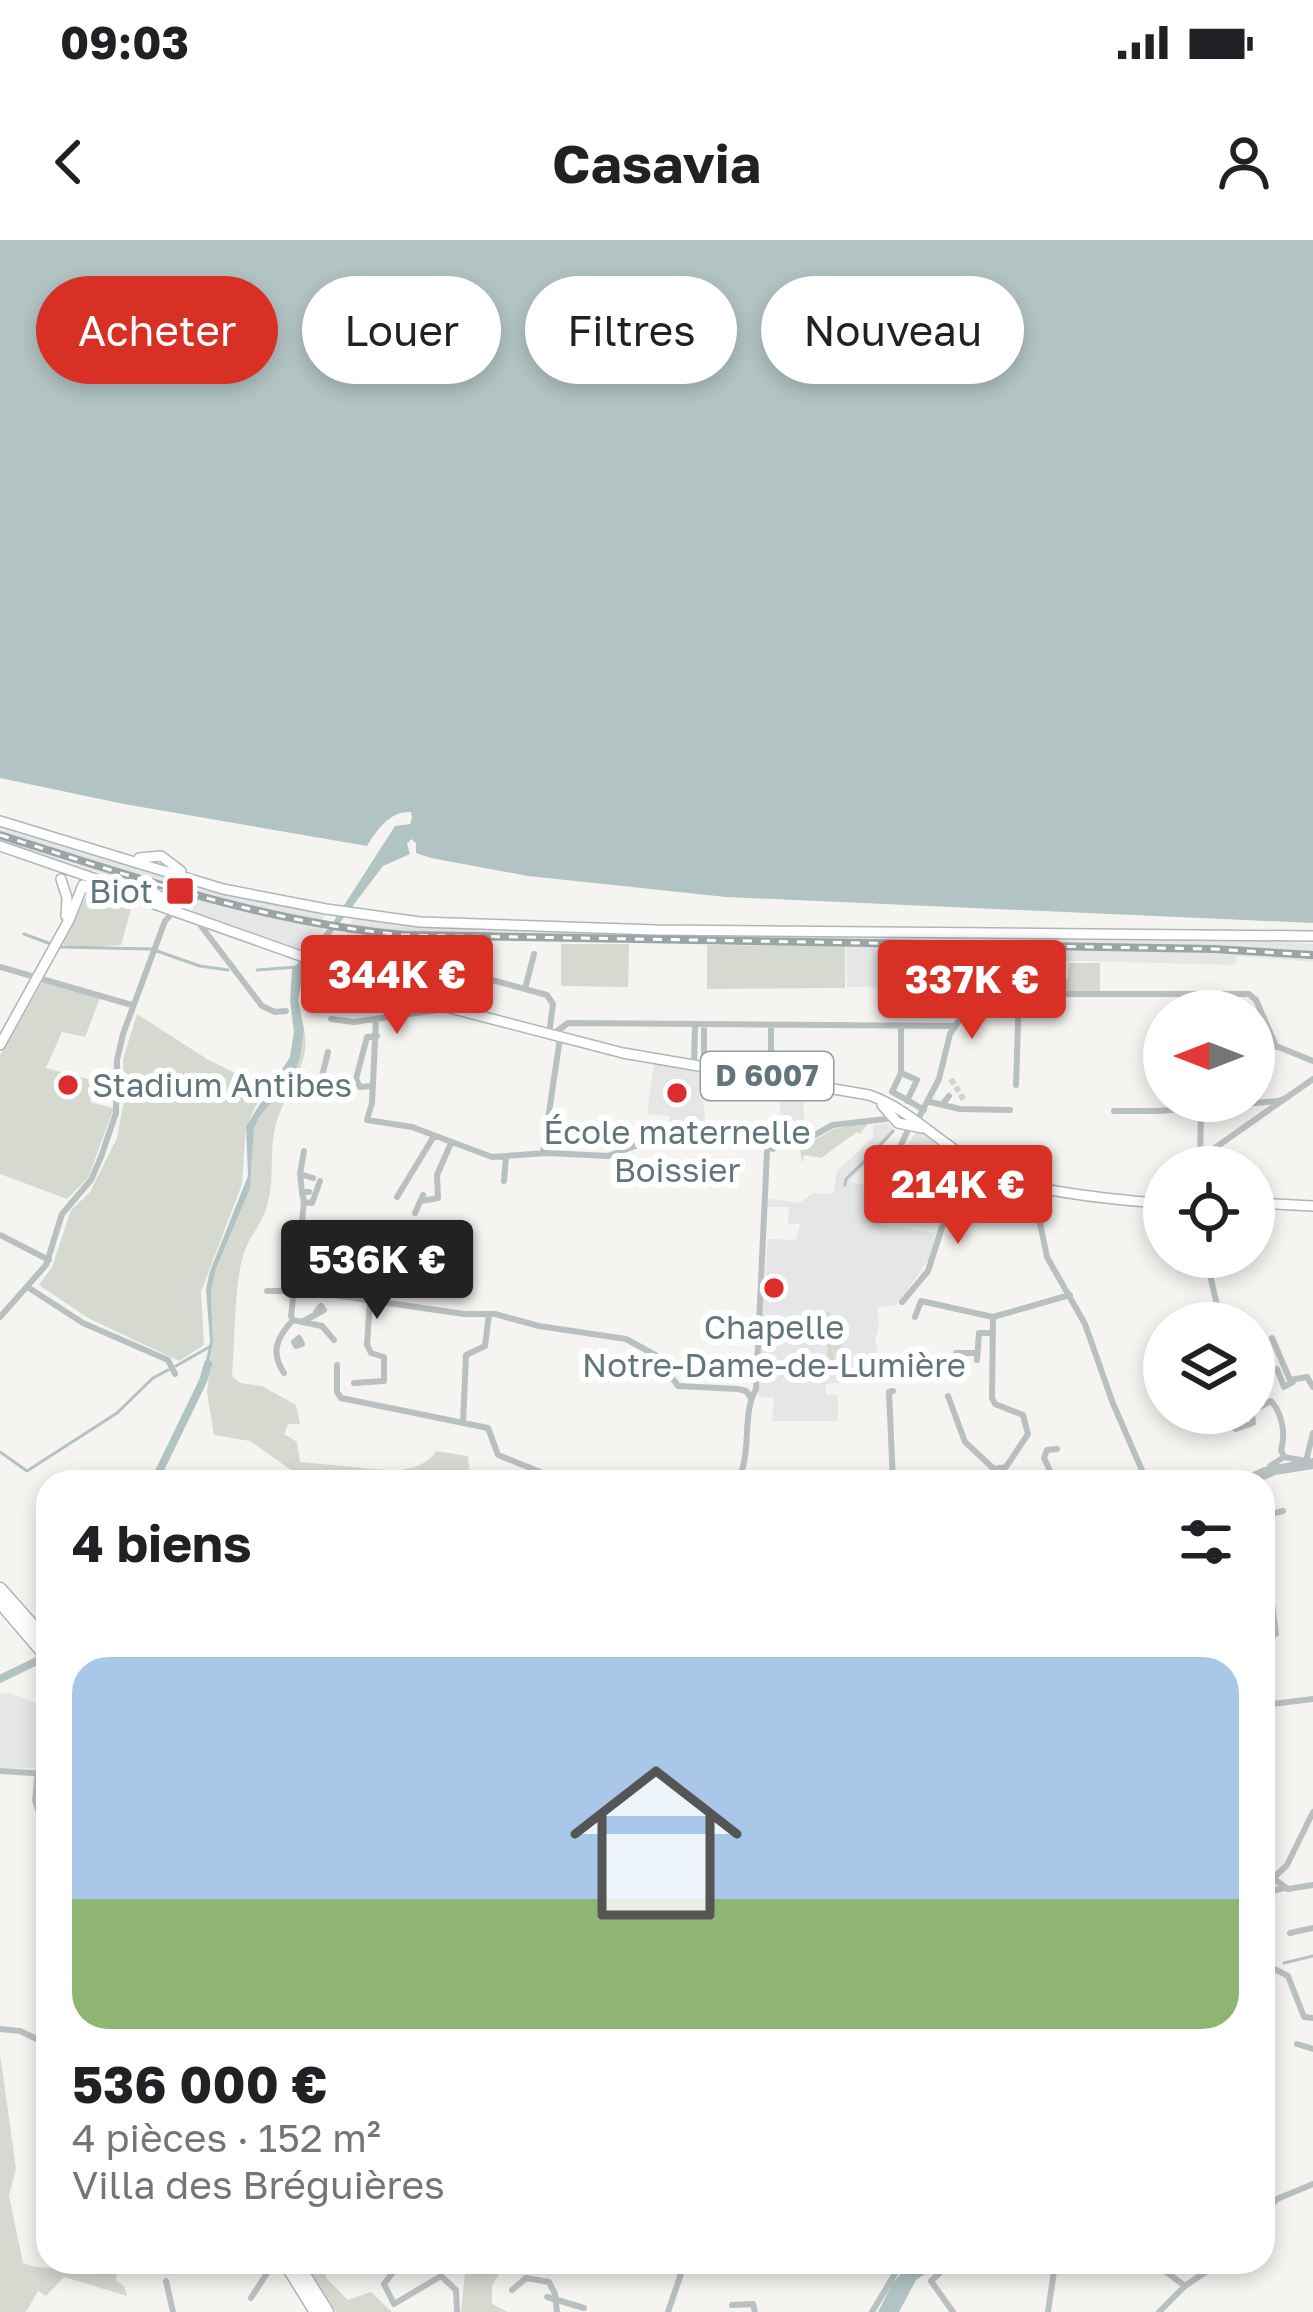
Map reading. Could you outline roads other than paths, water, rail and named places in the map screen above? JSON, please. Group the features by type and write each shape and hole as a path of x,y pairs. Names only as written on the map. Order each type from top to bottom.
{"highway":[{"path":"0,1589 36,1638"},
{"path":"0,1602 36,1633"},
{"path":"292,2274 316,2312"},
{"path":"303,2274 327,2312"}],"main road":[{"path":"0,821 239,892 326,909 456,925 1313,936"},
{"path":"0,846 147,892 170,911"},
{"path":"26,856 61,879 68,908 62,933"},
{"path":"61,879 76,872"},
{"path":"0,1045 81,890 76,872"},
{"path":"65,891 97,887 147,892"},
{"name":"D 6007","path":"170,911 439,1005 622,1053 862,1094 975,1163 1042,1188 1143,1201"},
{"path":"1275,1204 1313,1206"}],"street":[{"path":"0,1317 49,1260 62,1214 91,1180 113,1127 117,1060 132,1005 170,911"},
{"path":"195,917 262,1006 286,1011"},
{"path":"369,946 352,950 430,963 550,998 554,1035 542,1153"},
{"path":"376,1019 367,1120 412,1127 486,1156 608,1156 635,1146 678,1146 712,1130 771,1147 798,1145 833,1125 905,1121 924,1110 952,1028 966,1010 962,947"},
{"path":"525,988 533,954"},
{"path":"410,994 419,964"},
{"path":"0,967 132,1005"},
{"path":"967,994 1249,994 1276,1046 1313,1061"},
{"path":"1016,1085 1019,994"},
{"path":"331,1018 376,1019 436,1010 439,1005"},
{"path":"554,1035 568,1023 952,1028"},
{"path":"771,1024 771,1077"},
{"path":"699,1065 700,1026"},
{"path":"901,1026 901,1073 892,1092 905,1121"},
{"path":"371,1086 359,1088 356,1079 367,1037 377,1036"},
{"path":"317,1096 328,1052"},
{"path":"899,1149 917,1080 901,1073"},
{"path":"1218,1146 1313,1079"},
{"path":"942,1105 950,1096"},
{"path":"1275,1101 1288,1097"},
{"path":"930,1102 1010,1110"},
{"path":"905,1121 924,1110"},
{"path":"1114,1111 1143,1112"},
{"path":"397,1197 434,1136"},
{"path":"415,1214 422,1198 438,1198 437,1175 451,1142"},
{"path":"742,1470 764,1273 771,1147"},
{"path":"304,1150 300,1288 305,1291"},
{"path":"504,1181 506,1156"},
{"path":"902,1302 928,1271 940,1230 953,1214 975,1163"},
{"path":"300,1174 317,1179 312,1203 304,1203"},
{"path":"1042,1188 1047,1257 1087,1327 1142,1470"},
{"path":"0,1235 49,1260"},
{"path":"304,1241 313,1251 311,1286 305,1291"},
{"path":"303,1255 313,1251"},
{"path":"292,1253 297,1262 291,1286 298,1321"},
{"path":"267,1291 291,1286 626,1339 656,1356 678,1386 749,1388"},
{"path":"29,1288 83,1323 171,1362 175,1374"},
{"path":"915,1318 921,1301 993,1316 1070,1295"},
{"path":"354,1383 384,1381 384,1357 371,1353 367,1345 370,1299"},
{"path":"284,1373 275,1360 278,1338 285,1328 316,1312"},
{"path":"464,1424 466,1355 485,1346 489,1314"},
{"path":"956,1353 977,1357 993,1316"},
{"path":"298,1321 322,1326 334,1340"},
{"path":"285,1328 294,1340"},
{"path":"967,1329 987,1333"},
{"path":"948,1396 965,1442 994,1469 1006,1467 1028,1435 1023,1414 995,1404 992,1398 987,1333"},
{"path":"1275,1342 1293,1382"},
{"path":"337,1365 341,1398 489,1430 498,1456 534,1470"},
{"path":"1277,1369 1284,1387 1306,1377 1313,1387"},
{"path":"892,1470 889,1392 893,1391"},
{"path":"1275,1407 1286,1436 1280,1450 1284,1456 1311,1463"},
{"path":"1311,1463 1313,1433"},
{"path":"1050,1470 1044,1458 1047,1450 1057,1449"},
{"path":"1265,1470 1284,1456"},
{"path":"1265,1470 1311,1463"},
{"path":"1275,1472 1311,1463"},
{"path":"1275,1514 1283,1511"},
{"path":"1275,1704 1313,1699"},
{"path":"0,1771 36,1771"},
{"path":"1275,1879 1313,1812"},
{"path":"1275,1881 1284,1888"},
{"path":"1275,1889 1313,1885"},
{"path":"1290,1933 1313,1928"},
{"path":"1275,1969 1288,1976 1300,2012 1313,2018"},
{"path":"0,2029 20,2031 36,2039"},
{"path":"1297,2044 1313,2049"},
{"path":"1275,2201 1313,2184"},
{"path":"251,2298 266,2274"},
{"path":"392,2274 384,2284 394,2304 442,2276 456,2290 457,2312"},
{"path":"668,2312 682,2274"},
{"path":"872,2312 893,2274"},
{"path":"939,2274 931,2282 953,2312"},
{"path":"1048,2312 1054,2274"},
{"path":"1169,2274 1185,2286"},
{"path":"1159,2312 1202,2274"},
{"path":"512,2290 526,2278 542,2279 553,2287 557,2312"},
{"path":"166,2281 173,2312"},
{"path":"547,2296 584,2308"},
{"path":"732,2305 752,2304 755,2312"}],"waterway":[{"path":"24,934 51,944"},
{"path":"60,947 151,949 228,970"},
{"path":"257,970 297,967"},
{"path":"888,1168 872,1154 893,1131"},
{"path":"845,1185 871,1155"},
{"path":"890,1170 930,1189 962,1189 973,1194"},
{"path":"176,1366 211,1346"},
{"path":"160,1470 208,1364"},
{"path":"0,1452 27,1471 117,1413 168,1370"},
{"path":"0,1679 36,1661"},
{"path":"1284,1963 1313,1956"}],"tunnel":[{"path":"150,887 154,874"},
{"path":"951,1079 964,1100"}],"railway":[{"path":"0,835 249,909 404,935 1214,949 1313,955"}],"place":[{"name":"Biot","path":"180,891"},
{"name":"Stadium Antibes","path":"68,1085"},
{"name":"École maternelle Boissier","path":"677,1093"},
{"name":"Chapelle Notre-Dame-de-Lumière","path":"774,1288"}]}
